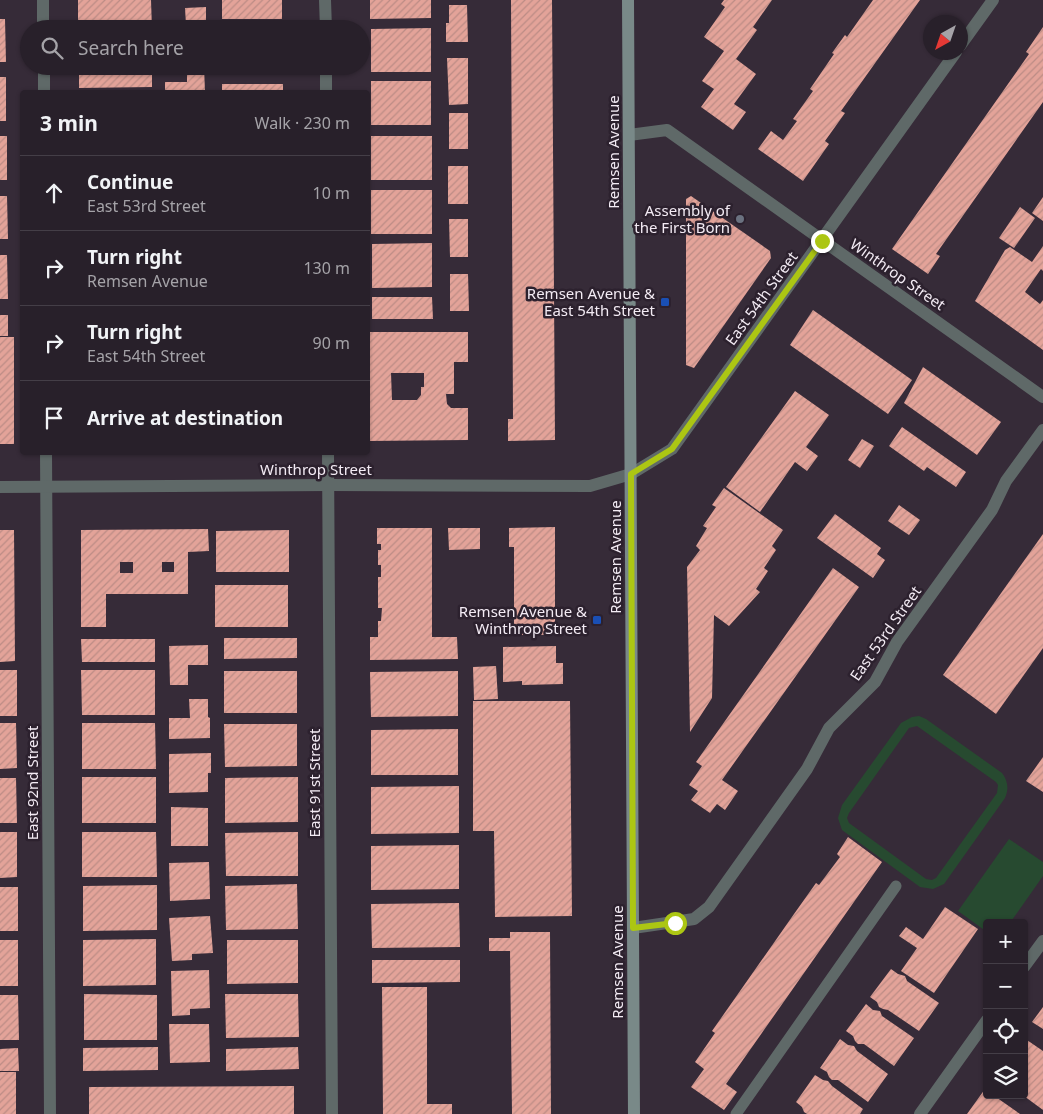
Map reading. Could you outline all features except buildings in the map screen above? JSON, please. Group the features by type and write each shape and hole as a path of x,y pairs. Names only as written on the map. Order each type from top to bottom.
{"main road":[{"name":"Remsen Avenue","path":"628,0 634,1114"}],"street":[{"path":"43,0 43,20"},
{"path":"325,0 326,20"},
{"path":"968,35 993,0"},
{"name":"East 54th Street","path":"631,474 672,449 950,60"},
{"path":"44,75 44,90"},
{"path":"326,75 326,90"},
{"name":"Winthrop Street","path":"629,135 667,130 1043,397"},
{"name":"East 53rd Street","path":"633,928 694,919 709,907 807,769 829,728 875,682 897,642 992,510 1006,480 1043,430"},
{"name":"East 92nd Street","path":"46,455 50,1114"},
{"name":"East 91st Street","path":"328,455 332,1114"},
{"name":"Winthrop Street","path":"0,486 328,484 590,486 631,474"},
{"path":"1026,964 1043,940"},
{"path":"920,1114 983,1026"}],"lane":[{"path":"736,1114 896,886"}],"green space":[{"path":"919,716 926,719 1002,773 1007,785 1005,798 944,884 933,889 920,887 842,830 838,818 842,805 901,723 912,717","holes":["917,726 998,785 997,793 936,878 932,880 926,879 849,823 847,818 909,728"]},
{"path":"1009,839 1043,862 1043,876 1013,919 983,919 983,929 958,911"}],"place":[{"name":"Assembly of the First Born","path":"740,219"},
{"name":"Remsen Avenue & East 54th Street","path":"665,302"},
{"name":"Remsen Avenue & Winthrop Street","path":"597,620"}],"route":[{"path":"675,923 633,928 631,474 672,449 822,241"}]}
